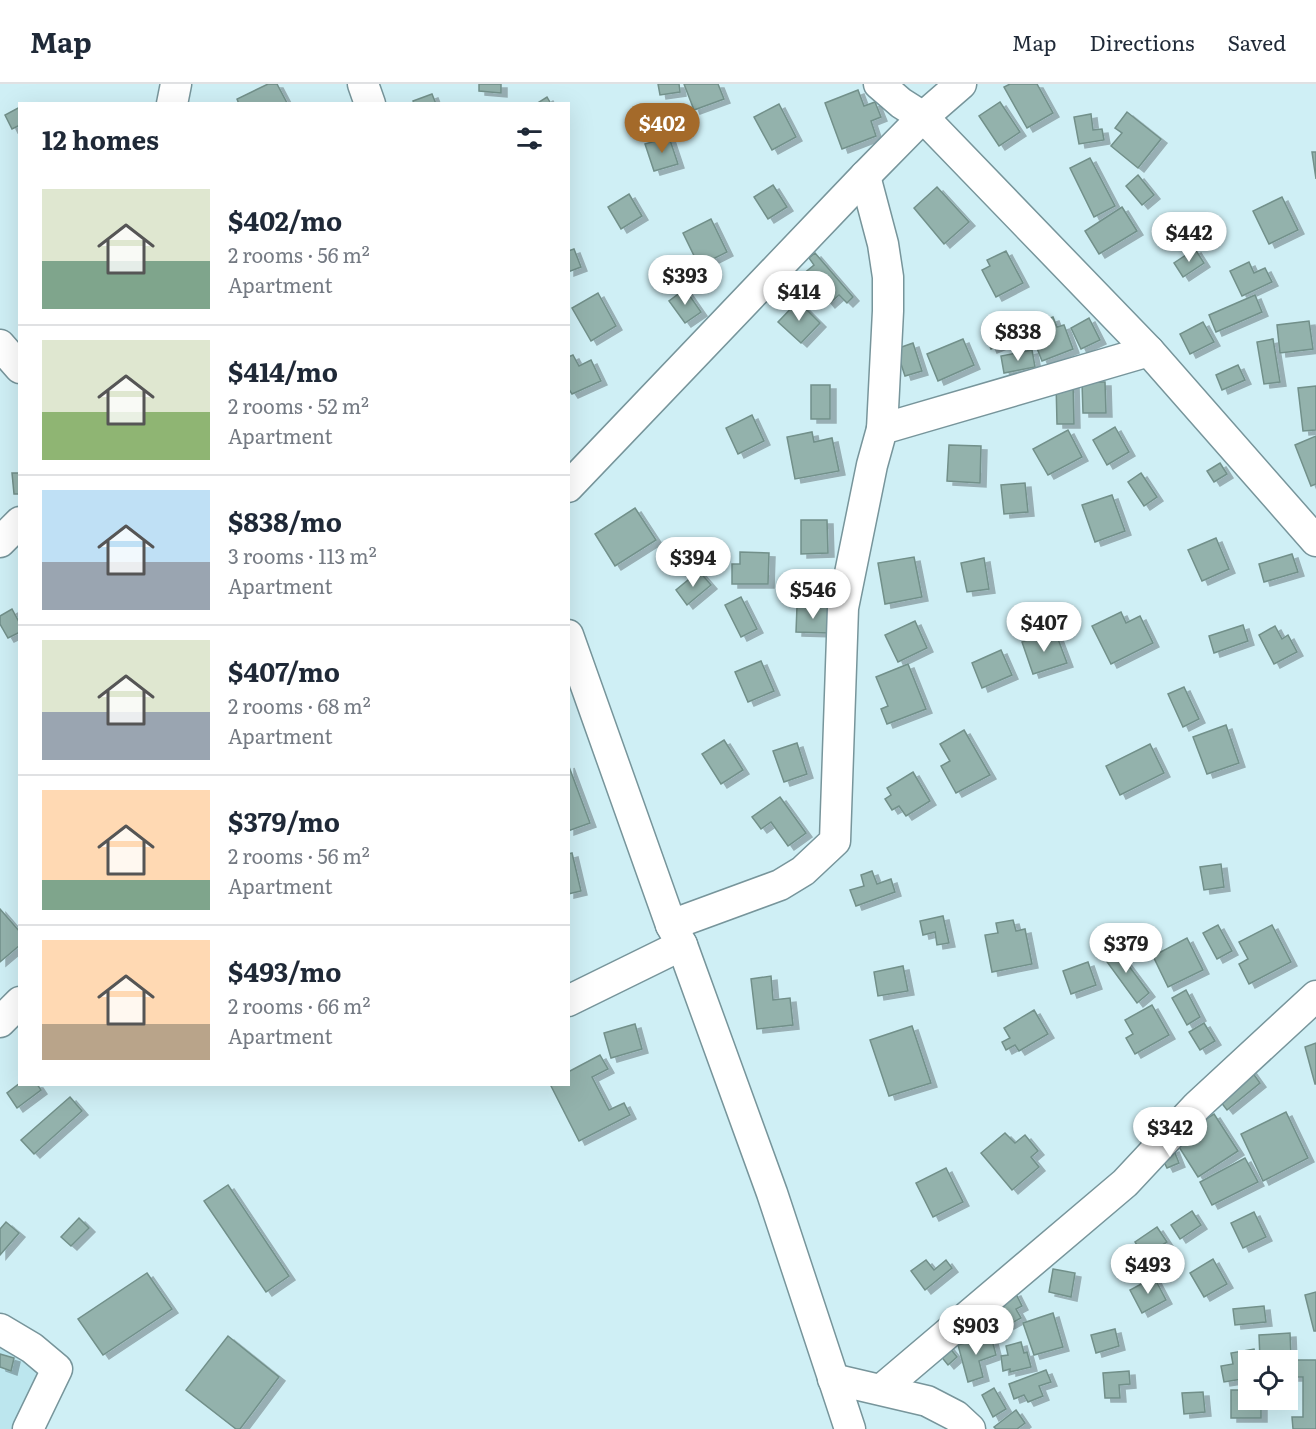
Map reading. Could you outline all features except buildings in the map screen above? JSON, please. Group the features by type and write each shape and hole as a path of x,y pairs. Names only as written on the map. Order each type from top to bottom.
{"street":[{"path":"172,102 176,84"},
{"path":"363,84 369,102"},
{"path":"879,84 901,103 923,117 1149,351 1316,541"},
{"path":"570,486 865,176 923,117 961,84"},
{"path":"570,1000 676,935 780,885 803,871 835,841 843,608 872,465 882,429 888,312 888,277 883,244 865,176"},
{"path":"0,345 18,366"},
{"path":"882,429 1149,351"},
{"path":"0,542 18,524"},
{"path":"570,641 772,1193 850,1429"},
{"path":"882,1389 1125,1183 1197,1106 1316,996"},
{"path":"0,1022 18,1004"},
{"path":"0,1329 32,1348 57,1369 28,1429"},
{"path":"833,1379 927,1401 956,1416 970,1429"}],"shaded area":[{"path":"0,1344 42,1371 13,1429 0,1429"}]}
